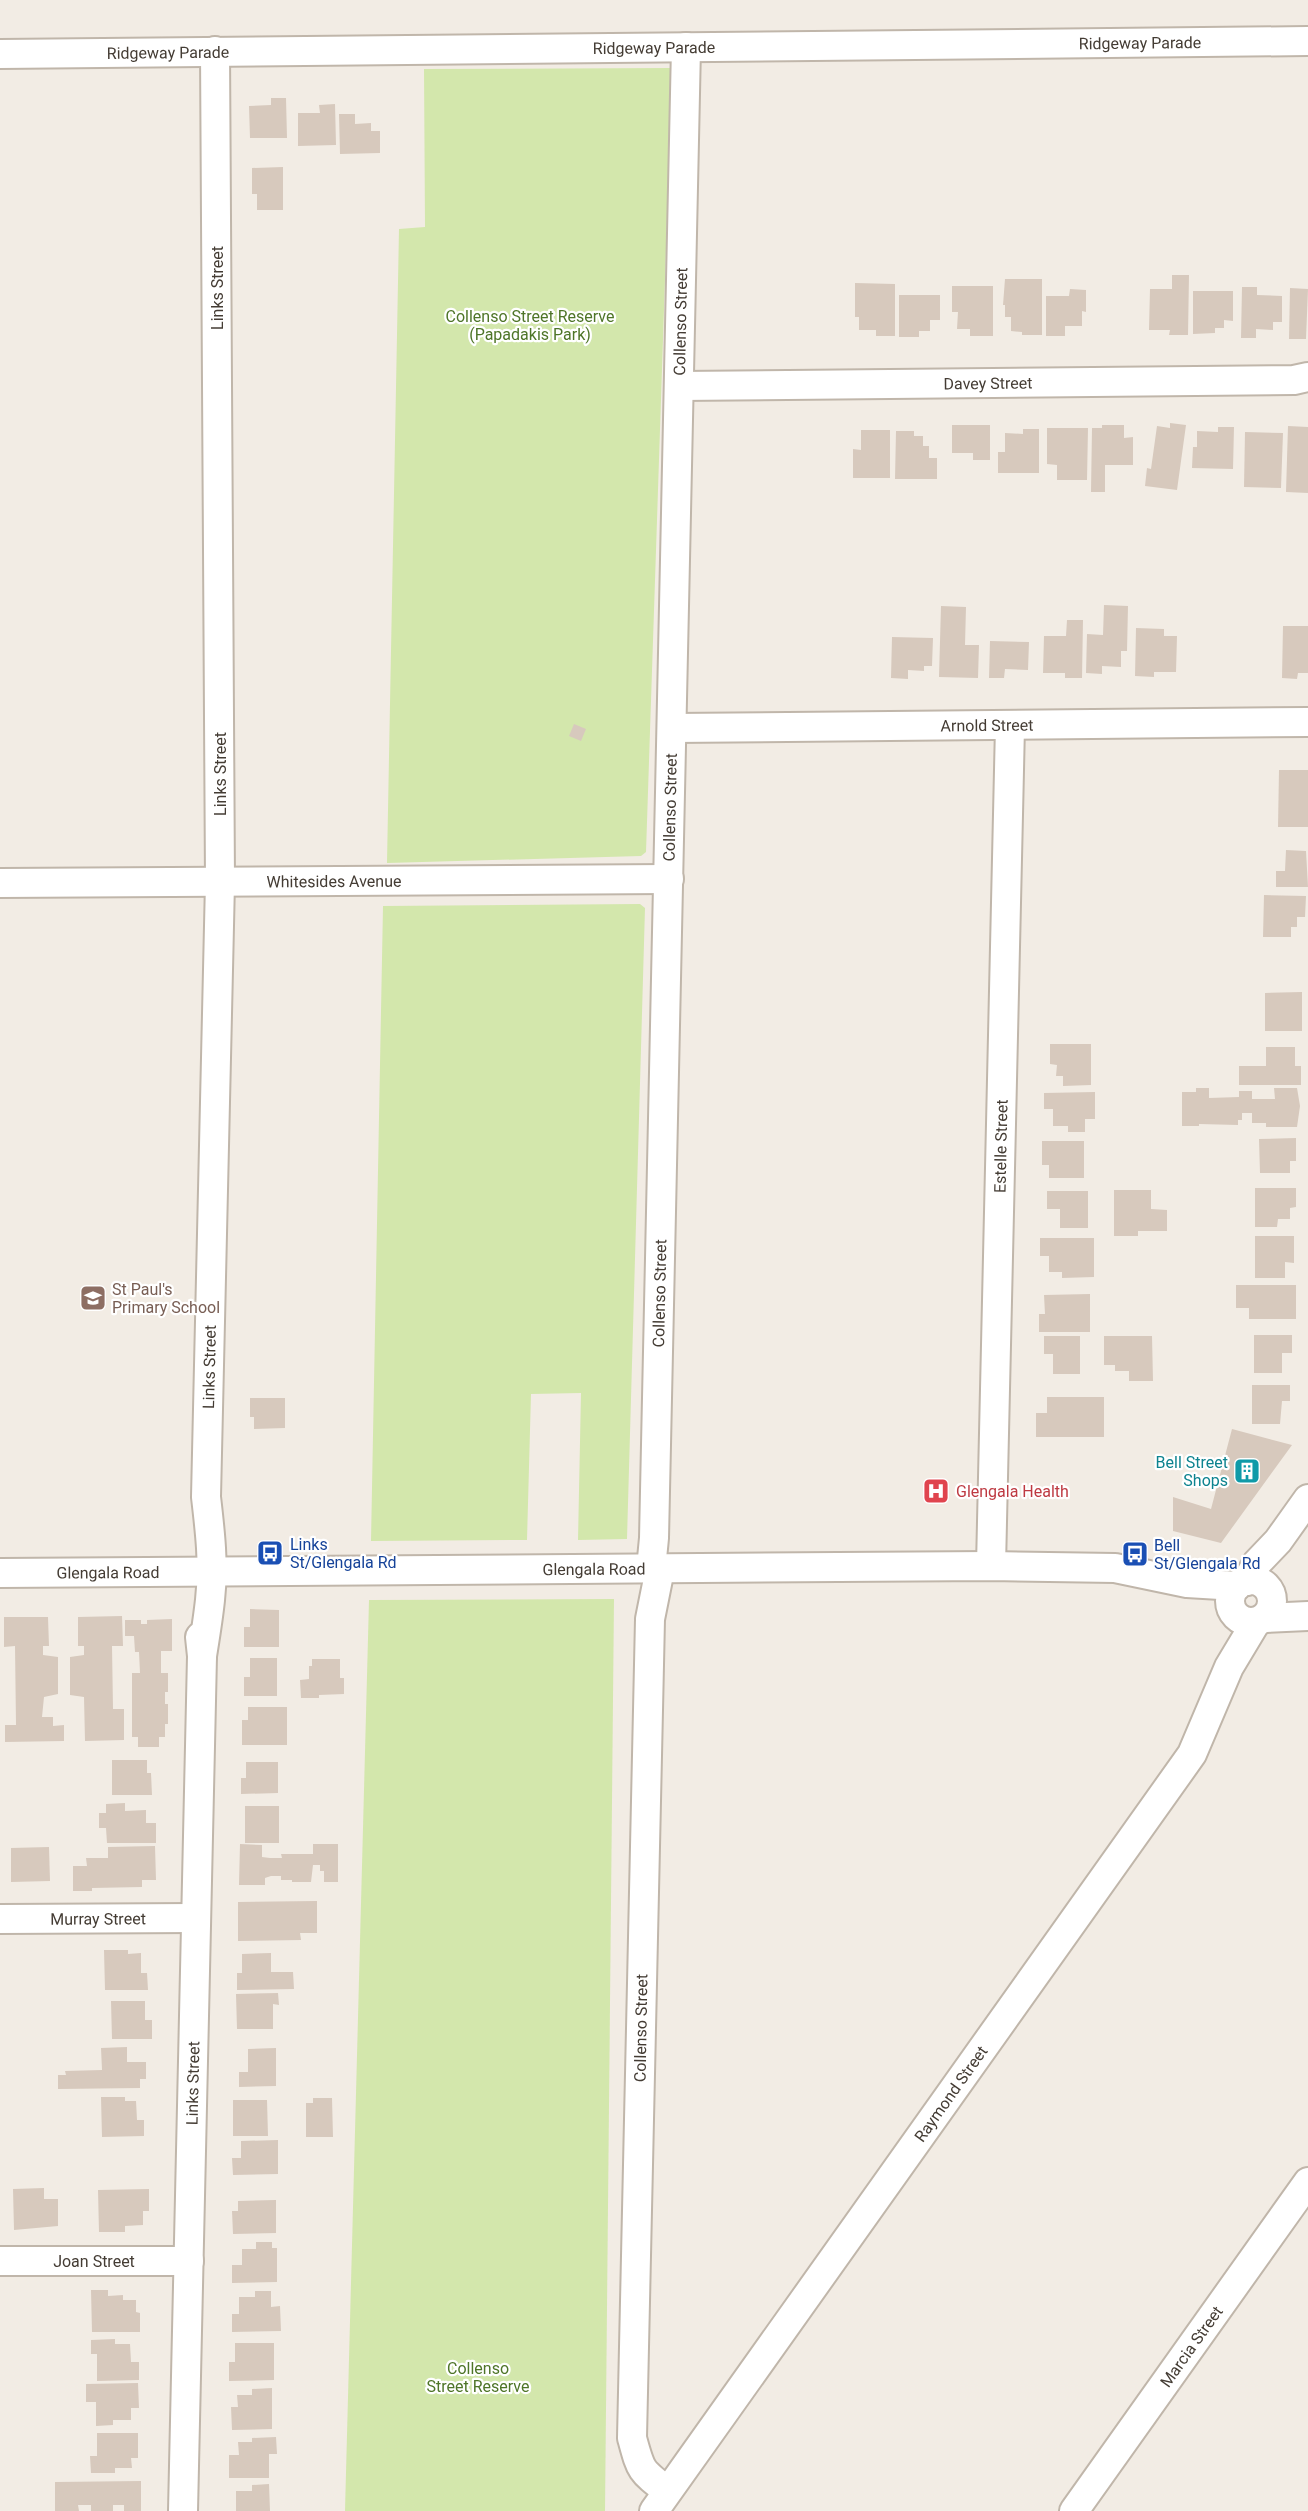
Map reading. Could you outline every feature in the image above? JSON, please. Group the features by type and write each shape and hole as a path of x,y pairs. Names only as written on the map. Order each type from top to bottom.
{"street":[{"name":"Ridgeway Parade","path":"0,54 1308,41"},
{"name":"Collenso Street","path":"660,2501 639,2488 627,2472 626,2455 632,2438 651,1569 654,1538 673,728 686,47"},
{"name":"Links Street","path":"183,2511 202,1656 211,1598 204,1572 220,882 215,51"},
{"name":"Davey Street","path":"680,386 1303,379"},
{"name":"Arnold Street","path":"673,728 1306,721"},
{"name":"Estelle Street","path":"991,1566 1010,726"},
{"name":"Whitesides Avenue","path":"0,883 669,879"},
{"path":"1251,1601 1257,1563 1278,1541 1308,1499"},
{"name":"Glengala Road","path":"0,1573 991,1566 1115,1568 1187,1582 1308,1616"},
{"name":"Glengala Road","path":"1251,1601 1308,1609"},
{"name":"Raymond Street","path":"660,2501 1192,1754 1229,1666 1251,1601"},
{"name":"Murray Street","path":"0,1919 196,1918"},
{"name":"Marcia Street","path":"1074,2511 1308,2182"},
{"name":"Joan Street","path":"0,2261 189,2261"}],"green space":[{"name":"Collenso Street Reserve (Papadakis Park)","path":"672,68 646,852 641,856 387,863 399,229 425,227 424,69"},
{"path":"640,904 645,908 627,1539 578,1540 581,1393 531,1394 527,1540 371,1541 383,906"},
{"name":"Collenso Street Reserve","path":"614,1599 605,2511 345,2511 369,1600"}],"building":[{"path":"271,98 286,98 287,138 250,138 249,106 271,105"},
{"path":"335,104 336,145 298,146 298,113 320,113 319,105"},
{"path":"339,114 355,114 355,124 371,123 371,131 380,131 380,153 340,154"},
{"path":"283,167 283,210 257,210 257,194 252,194 252,168"},
{"path":"1172,275 1189,275 1188,335 1169,335 1170,330 1149,330 1150,289 1172,289"},
{"path":"1005,279 1042,279 1042,335 1022,335 1022,332 1011,331 1011,317 1005,317 1005,305 1003,305"},
{"path":"855,283 895,284 895,336 876,336 876,330 859,330 859,317 855,317"},
{"path":"952,286 993,286 993,336 970,336 970,329 957,329 958,312 952,312"},
{"path":"1242,287 1257,287 1257,295 1282,296 1282,322 1273,322 1273,330 1256,329 1256,338 1241,338"},
{"path":"1290,288 1308,289 1306,339 1289,339"},
{"path":"1070,289 1086,290 1086,312 1082,311 1082,326 1065,326 1065,336 1046,336 1046,296 1069,296"},
{"path":"1193,291 1233,291 1233,321 1224,320 1224,328 1215,328 1215,333 1193,334"},
{"path":"899,295 940,295 940,320 930,320 930,331 919,331 919,337 899,337"},
{"path":"1170,423 1186,425 1177,490 1145,486 1147,468 1151,469 1157,426 1170,428"},
{"path":"952,425 990,425 990,460 973,460 973,453 952,453"},
{"path":"1102,425 1124,425 1124,438 1133,437 1133,465 1105,465 1105,492 1091,492 1092,428 1102,428"},
{"path":"1288,426 1308,427 1308,493 1286,492"},
{"path":"1218,427 1234,427 1233,469 1192,468 1193,447 1197,447 1197,431 1218,432"},
{"path":"1047,428 1088,428 1087,480 1057,480 1057,465 1047,464"},
{"path":"1023,429 1039,429 1039,473 998,473 998,452 1005,452 1005,433 1023,434"},
{"path":"861,430 890,430 890,478 853,478 853,449 861,450"},
{"path":"896,431 914,431 914,436 923,436 923,446 929,446 929,458 937,458 937,479 895,479"},
{"path":"1245,432 1283,433 1281,488 1244,487"},
{"path":"1104,605 1128,606 1127,651 1121,651 1121,667 1102,666 1102,674 1086,673 1087,634 1103,635"},
{"path":"941,606 966,607 965,645 979,645 978,678 939,677"},
{"path":"1067,620 1083,620 1082,678 1065,678 1065,673 1043,673 1044,636 1066,636"},
{"path":"1283,626 1308,626 1308,673 1298,673 1297,679 1282,678"},
{"path":"1136,628 1164,629 1164,636 1177,636 1176,672 1154,672 1154,677 1135,676"},
{"path":"892,637 933,638 932,666 924,666 924,671 908,670 908,679 891,678"},
{"path":"990,641 1029,642 1028,670 1005,669 1004,678 989,678"},
{"path":"574,724 586,729 581,741 569,736"},
{"path":"1279,770 1308,770 1308,827 1278,827"},
{"path":"1286,850 1306,851 1308,887 1276,887 1276,871 1285,871"},
{"path":"1264,895 1306,896 1305,917 1297,917 1297,927 1291,927 1291,937 1263,937"},
{"path":"1302,992 1302,1031 1265,1031 1265,993"},
{"path":"1050,1044 1091,1044 1091,1085 1063,1086 1063,1076 1056,1076 1057,1065 1050,1064"},
{"path":"1266,1047 1295,1047 1295,1066 1301,1066 1301,1085 1239,1085 1239,1066 1266,1066"},
{"path":"1196,1088 1209,1088 1209,1098 1239,1097 1239,1091 1252,1091 1252,1099 1275,1099 1274,1088 1297,1088 1300,1106 1297,1127 1266,1127 1266,1123 1252,1123 1252,1113 1242,1113 1242,1120 1238,1120 1238,1125 1182,1126 1182,1092 1196,1092"},
{"path":"1095,1092 1095,1119 1085,1119 1085,1132 1068,1132 1068,1126 1053,1126 1053,1109 1044,1109 1044,1093"},
{"path":"1296,1138 1296,1161 1290,1161 1290,1173 1260,1173 1259,1139"},
{"path":"1042,1141 1084,1141 1084,1178 1049,1178 1049,1165 1042,1165"},
{"path":"1255,1188 1296,1188 1296,1207 1290,1208 1290,1219 1278,1219 1277,1227 1255,1227"},
{"path":"1114,1190 1151,1190 1151,1209 1167,1210 1167,1231 1138,1231 1138,1236 1114,1236"},
{"path":"1047,1191 1088,1191 1088,1228 1060,1228 1060,1209 1047,1209"},
{"path":"1255,1236 1294,1236 1294,1263 1285,1262 1285,1278 1255,1278"},
{"path":"1040,1238 1094,1238 1094,1277 1062,1278 1062,1272 1049,1272 1049,1256 1040,1256"},
{"path":"1236,1285 1296,1285 1296,1319 1249,1319 1249,1308 1236,1308"},
{"path":"1090,1294 1090,1332 1039,1332 1039,1314 1045,1314 1044,1295"},
{"path":"1254,1335 1292,1335 1292,1353 1282,1353 1282,1373 1254,1373"},
{"path":"1044,1336 1080,1336 1080,1374 1053,1374 1053,1354 1044,1354"},
{"path":"1104,1336 1152,1336 1153,1381 1129,1381 1129,1371 1115,1371 1115,1365 1104,1365"},
{"path":"1252,1385 1290,1385 1290,1401 1282,1401 1280,1424 1252,1424"},
{"path":"1047,1397 1104,1397 1104,1437 1036,1437 1036,1413 1047,1413"},
{"path":"250,1398 285,1398 285,1428 254,1429 254,1417 250,1417"},
{"name":"Bell Street Shops","path":"1232,1429 1292,1445 1221,1543 1173,1531 1173,1497 1211,1509"},
{"path":"250,1609 279,1610 279,1647 244,1647 244,1627 250,1627"},
{"path":"122,1616 123,1646 112,1646 113,1709 124,1709 124,1740 85,1741 84,1697 70,1695 70,1657 84,1655 84,1646 78,1646 78,1617"},
{"path":"4,1617 48,1617 49,1646 43,1646 43,1655 58,1657 58,1694 44,1697 42,1717 53,1717 53,1726 64,1725 64,1741 5,1742 5,1725 16,1725 15,1646 4,1647"},
{"path":"172,1619 172,1651 161,1651 161,1673 168,1673 168,1692 165,1692 165,1704 168,1704 168,1724 165,1724 165,1737 159,1737 159,1747 138,1747 138,1737 132,1737 132,1673 140,1673 139,1652 135,1652 134,1636 125,1636 125,1620 141,1620 141,1624 147,1624 147,1620"},
{"path":"250,1658 277,1658 277,1696 244,1696 244,1677 250,1677"},
{"path":"312,1659 340,1659 340,1678 344,1678 344,1694 301,1698 300,1680 309,1679 309,1666 312,1666"},
{"path":"248,1707 287,1707 287,1745 242,1745 242,1720 248,1720"},
{"path":"112,1760 147,1760 147,1773 151,1773 152,1795 112,1795"},
{"path":"246,1762 278,1762 278,1793 241,1794 241,1778 246,1778"},
{"path":"125,1803 125,1811 146,1810 146,1823 156,1823 156,1843 107,1843 106,1828 99,1828 99,1813 106,1813 106,1804"},
{"path":"245,1806 279,1806 279,1843 245,1843"},
{"path":"240,1844 262,1845 262,1857 282,1858 281,1854 313,1854 313,1844 338,1844 338,1882 324,1882 324,1871 320,1871 320,1865 313,1865 311,1882 292,1882 292,1880 281,1880 281,1876 271,1876 265,1878 265,1885 239,1885"},
{"path":"155,1846 156,1880 142,1880 142,1887 92,1888 92,1891 73,1891 73,1866 87,1866 86,1858 108,1858 108,1847"},
{"path":"49,1847 50,1881 11,1882 11,1848"},
{"path":"317,1901 317,1933 300,1933 301,1940 238,1941 238,1902"},
{"path":"104,1950 128,1950 128,1954 141,1953 141,1973 147,1973 148,1990 105,1990"},
{"path":"271,1953 271,1972 293,1972 294,1989 237,1990 237,1973 242,1973 242,1954"},
{"path":"278,1993 279,2005 273,2004 273,2029 237,2029 236,1994"},
{"path":"111,2001 145,2001 145,2020 152,2020 152,2039 112,2039"},
{"path":"127,2047 127,2062 146,2062 146,2079 140,2079 140,2088 58,2089 58,2075 66,2075 65,2071 102,2070 101,2048"},
{"path":"276,2048 276,2086 239,2087 239,2072 248,2072 248,2049"},
{"path":"101,2097 125,2097 125,2101 136,2101 137,2120 144,2120 144,2136 102,2137"},
{"path":"313,2098 332,2098 333,2137 306,2137 306,2103 313,2103"},
{"path":"233,2100 267,2100 268,2136 233,2136"},
{"path":"278,2140 278,2174 233,2175 232,2158 241,2158 241,2141"},
{"path":"44,2188 44,2199 58,2199 58,2226 14,2230 13,2189"},
{"path":"149,2189 149,2211 143,2211 143,2225 125,2226 125,2232 99,2232 98,2190"},
{"path":"276,2200 276,2233 233,2234 232,2211 238,2211 238,2201"},
{"path":"256,2242 272,2242 272,2248 277,2248 277,2282 232,2283 232,2265 242,2265 242,2249 256,2249"},
{"path":"91,2290 108,2290 108,2296 123,2295 123,2300 136,2300 136,2312 140,2313 140,2332 92,2332"},
{"path":"255,2291 271,2291 271,2307 280,2306 281,2331 232,2332 232,2314 239,2314 239,2297 255,2297"},
{"path":"115,2339 115,2344 130,2344 131,2362 139,2362 139,2380 97,2381 97,2354 91,2354 91,2340"},
{"path":"235,2343 274,2343 274,2380 229,2381 229,2362 235,2362"},
{"path":"138,2383 139,2408 131,2408 131,2420 113,2420 113,2425 96,2426 96,2402 86,2402 86,2384"},
{"path":"272,2388 272,2429 232,2430 231,2407 238,2407 237,2395 252,2395 252,2389"},
{"path":"97,2433 138,2433 138,2458 131,2458 132,2468 115,2468 115,2473 91,2473 90,2456 97,2456"},
{"path":"276,2437 277,2454 269,2454 269,2478 229,2478 229,2455 239,2455 238,2442 252,2442 252,2438"},
{"path":"141,2481 141,2511 124,2511 124,2505 113,2505 113,2511 91,2511 91,2505 78,2505 79,2511 55,2511 55,2482"},
{"path":"269,2484 270,2511 236,2511 236,2491 252,2491 252,2485"}],"place":[{"name":"St Paul's Primary School","path":"93,1298"},
{"name":"Bell Street Shops","path":"1247,1471"},
{"name":"Glengala Health","path":"936,1491"},
{"name":"Links St/Glengala Rd","path":"270,1553"},
{"name":"Bell St/Glengala Rd","path":"1135,1554"}]}
